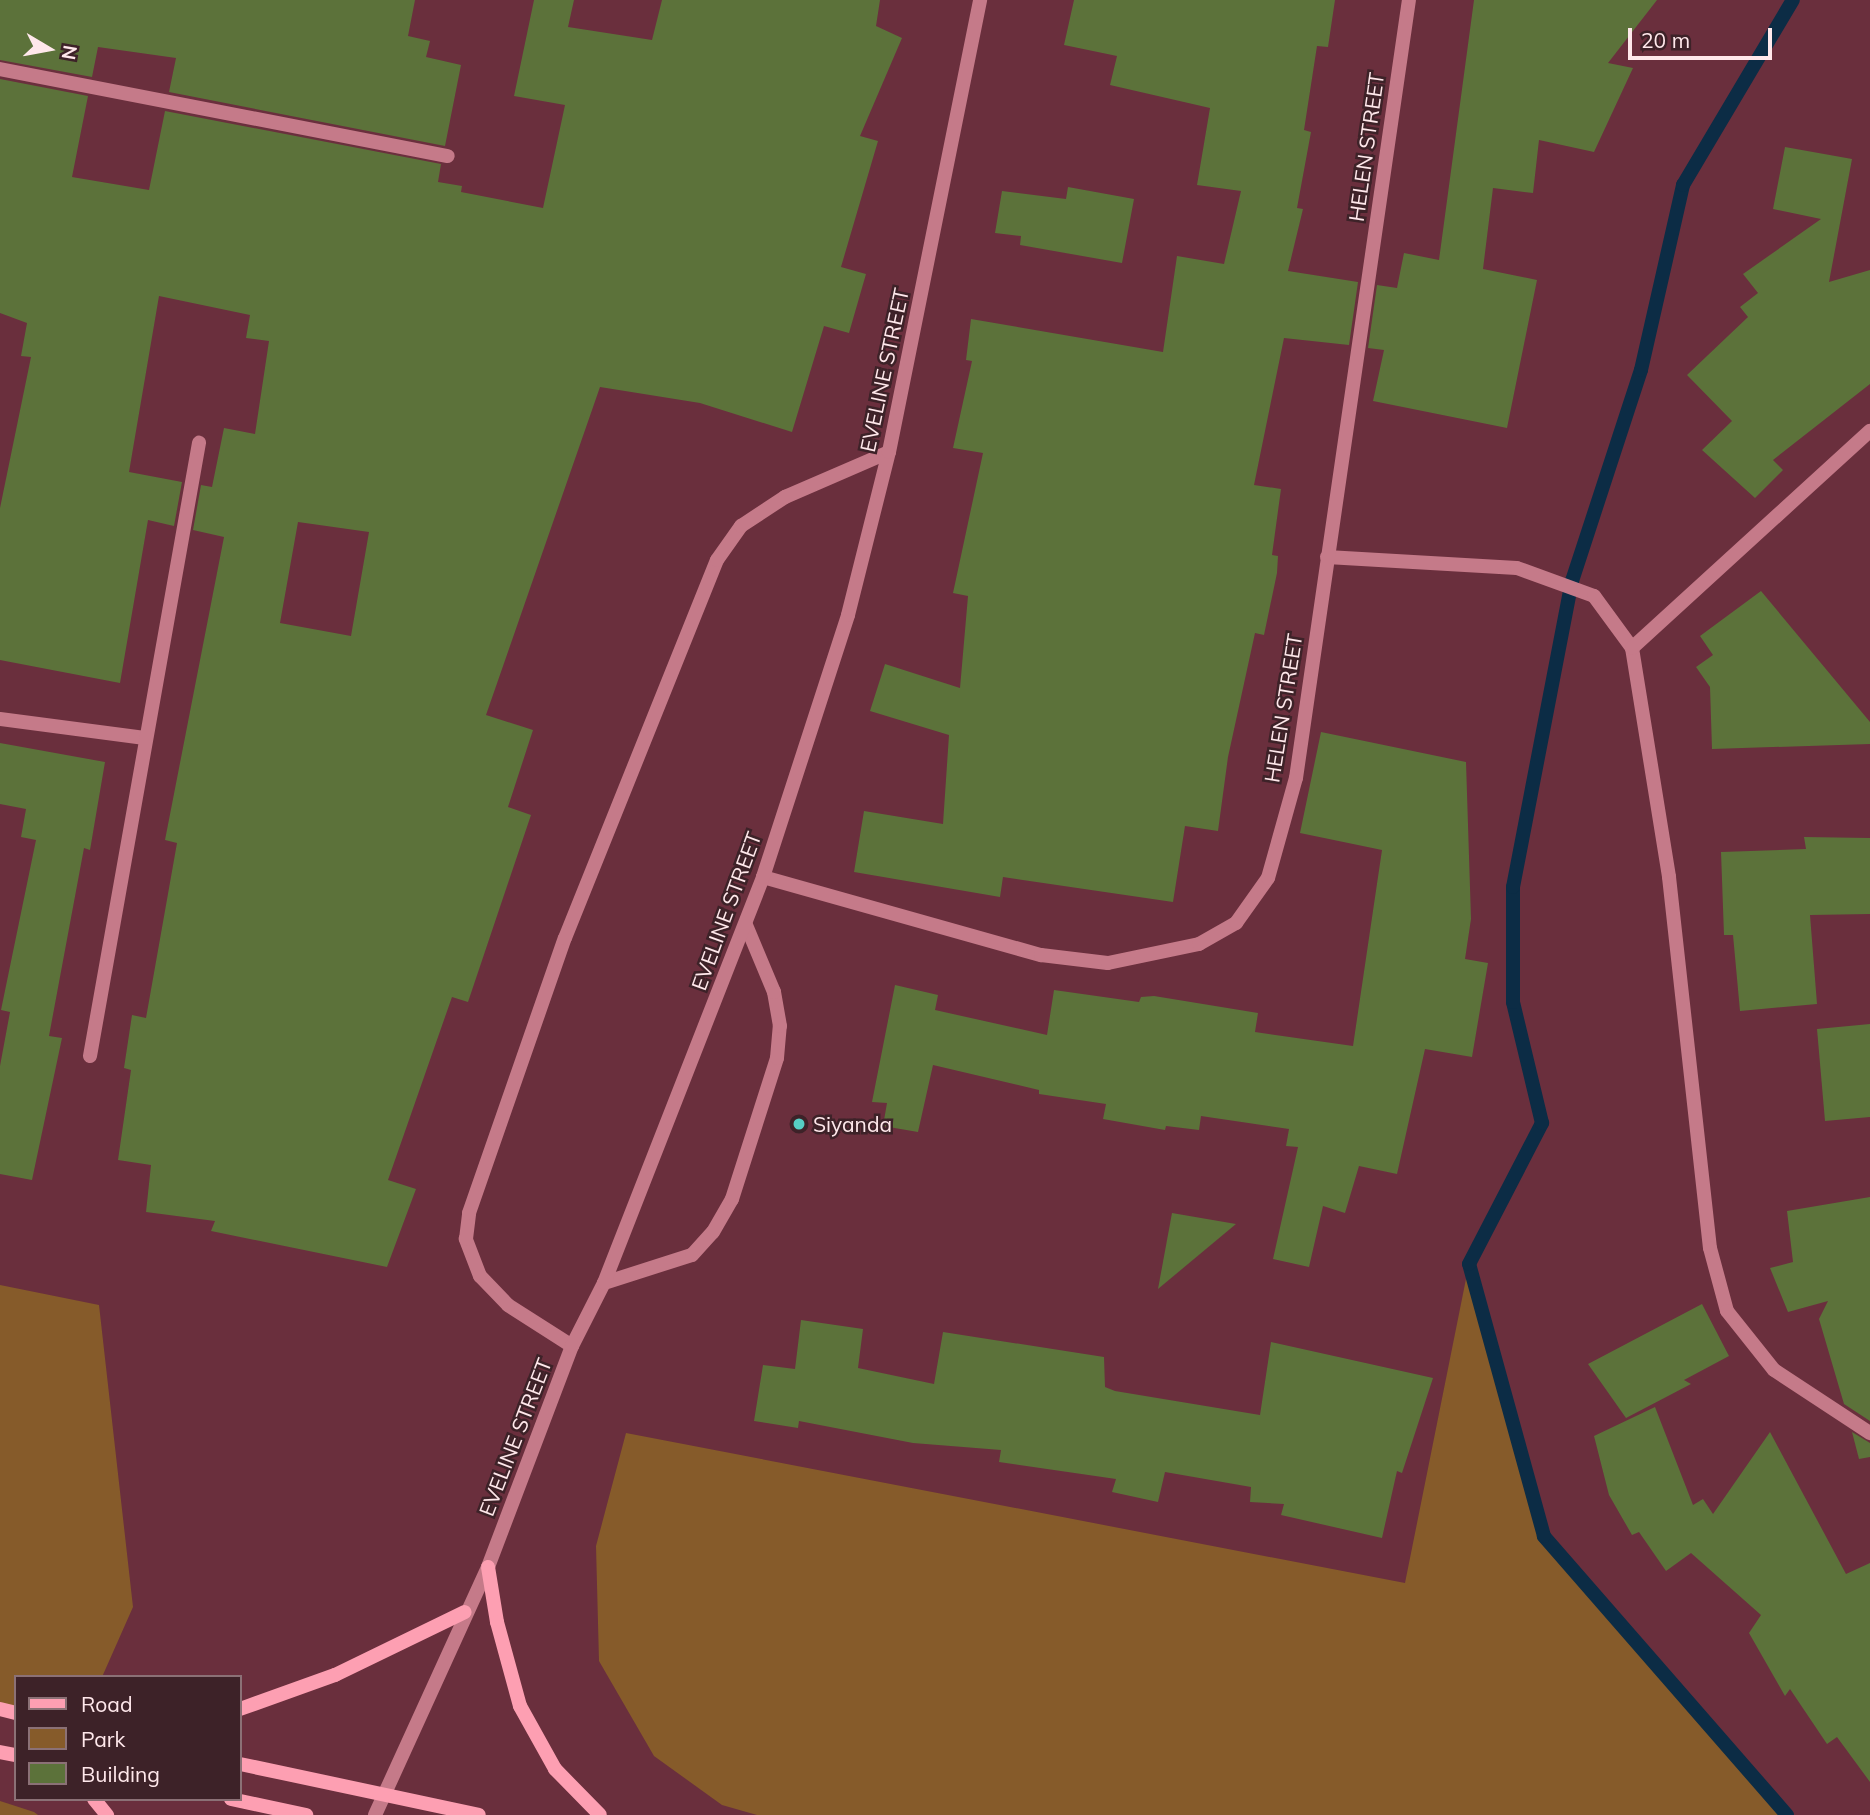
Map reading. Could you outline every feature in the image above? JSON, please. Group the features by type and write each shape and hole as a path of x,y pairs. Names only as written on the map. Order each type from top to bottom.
{"main road":[{"path":"488,1567 497,1622 520,1706 555,1769 600,1815"},
{"path":"242,1708 335,1675 465,1612"},
{"path":"242,1764 479,1815"},
{"path":"96,1801 107,1815"},
{"path":"240,1801 306,1815"}],"street":[{"name":"EVELINE STREET","path":"376,1815 465,1612 488,1567 572,1346 604,1283 763,877 848,615 889,452 980,0"},
{"name":"HELEN STREET","path":"763,877 1041,955 1108,963 1199,944 1236,923 1268,878 1296,778 1409,0"},
{"path":"0,69 448,156"},
{"path":"1632,648 1870,431"},
{"path":"90,1056 199,443"},
{"path":"572,1346 508,1305 480,1276 466,1239 469,1213 565,938 718,560 741,526 785,497 889,452"},
{"path":"1326,557 1517,568 1594,596 1632,648 1669,877 1710,1248 1727,1311 1774,1370 1870,1433"},
{"path":"0,719 145,738"},
{"path":"604,1283 692,1255 713,1232 732,1199 777,1058 780,1026 774,992 746,925"}],"green space":[{"path":"1469,1264 1544,1536 1787,1815 757,1815 722,1805 654,1756 599,1661 596,1546 626,1433 1405,1583"},
{"path":"0,1285 99,1305 133,1607 103,1675 14,1675 14,1712 0,1709"},
{"path":"0,1801 34,1812 38,1815 0,1815"}],"building":[{"path":"0,0 415,0 408,36 430,41 426,57 461,65 445,146 169,92 176,58 98,47 92,77 0,60"},
{"path":"534,0 574,0 568,27 652,40 662,0 880,0 876,26 902,38 860,136 878,141 841,267 866,274 849,333 824,326 792,432 700,403 600,387 486,715 533,730 508,807 531,815 468,1002 452,997 388,1180 416,1189 387,1267 211,1231 215,1221 146,1212 151,1165 118,1160 131,1070 124,1068 132,1015 146,1018 177,843 165,840 224,537 193,530 201,485 212,487 224,428 255,434 269,341 246,338 250,315 159,296 129,472 182,482 174,526 148,520 120,683 0,660 0,508 31,357 21,356 27,323 0,313 0,79 88,96 72,177 149,190 165,111 441,164 438,182 462,186 461,192 543,208 565,105 514,96","holes":["298,522 369,532 351,636 280,623"]},
{"path":"1074,0 1335,0 1328,47 1317,46 1304,130 1311,132 1297,208 1303,209 1288,271 1358,282 1349,345 1284,338 1254,485 1281,489 1272,555 1278,556 1277,573 1264,635 1255,633 1228,757 1218,831 1185,826 1173,902 1003,877 1000,897 854,872 864,811 943,824 949,735 870,711 885,664 960,688 968,596 953,593 983,453 953,448 972,361 966,360 971,319 1163,352 1177,256 1224,264 1241,191 1197,185 1210,108 1110,85 1117,56 1064,45"},
{"path":"1474,0 1657,0 1608,63 1633,68 1594,152 1539,140 1533,193 1493,188 1483,269 1537,280 1507,428 1373,401 1384,350 1368,348 1377,285 1397,288 1404,253 1439,260"},
{"path":"1785,147 1852,159 1829,282 1870,270 1870,384 1773,460 1783,470 1755,498 1702,450 1732,421 1687,375 1748,317 1740,307 1758,293 1743,274 1821,219 1773,209"},
{"path":"1068,187 1134,199 1122,263 1020,245 1021,236 995,233 1002,191 1066,199"},
{"path":"1761,591 1870,722 1870,744 1712,749 1710,687 1696,667 1713,655 1700,636"},
{"path":"1321,732 1466,762 1471,919 1465,959 1488,963 1472,1057 1425,1049 1397,1174 1359,1166 1345,1213 1323,1206 1309,1267 1273,1259 1298,1147 1286,1146 1289,1129 1201,1116 1199,1130 1166,1126 1165,1130 1103,1119 1106,1104 1039,1094 1039,1090 933,1065 918,1132 883,1126 887,1103 872,1102 895,985 938,995 935,1010 1047,1035 1054,990 1139,1002 1141,997 1154,996 1258,1013 1255,1032 1353,1046 1382,850 1300,833"},
{"path":"0,743 105,762 90,850 84,848 49,1036 62,1038 32,1180 0,1174 0,1066 10,1012 1,1010 36,840 21,837 26,809 0,804"},
{"path":"1804,837 1870,838 1870,914 1810,915 1817,1004 1740,1011 1733,935 1724,935 1721,852 1806,849"},
{"path":"1870,1024 1870,1117 1825,1121 1817,1029"},
{"path":"1870,1197 1870,1421 1844,1404 1819,1319 1828,1301 1788,1312 1770,1268 1793,1262 1787,1211"},
{"path":"1172,1213 1236,1224 1158,1289"},
{"path":"1702,1304 1729,1356 1684,1380 1691,1384 1626,1418 1588,1364"},
{"path":"801,1320 863,1329 858,1368 934,1384 943,1332 1104,1357 1105,1387 1115,1391 1260,1415 1271,1342 1433,1378 1402,1473 1397,1471 1382,1538 1281,1515 1284,1504 1250,1502 1251,1487 1165,1472 1158,1502 1112,1492 1116,1479 999,1462 1001,1450 913,1443 799,1421 798,1428 754,1421 763,1365 795,1369"},
{"path":"1655,1407 1693,1505 1703,1499 1713,1514 1770,1432 1846,1574 1870,1563 1870,1782 1837,1737 1827,1744 1790,1689 1785,1696 1749,1633 1761,1615 1691,1553 1666,1571 1639,1532 1632,1535 1609,1495 1594,1436"},
{"path":"1852,1432 1870,1443 1870,1457 1859,1459"}],"waterway":[{"path":"1787,1815 1544,1536 1469,1264 1542,1123 1513,1002 1513,887 1572,581 1641,370 1683,185 1793,0"}],"place":[{"name":"Siyanda","path":"799,1124"}]}
